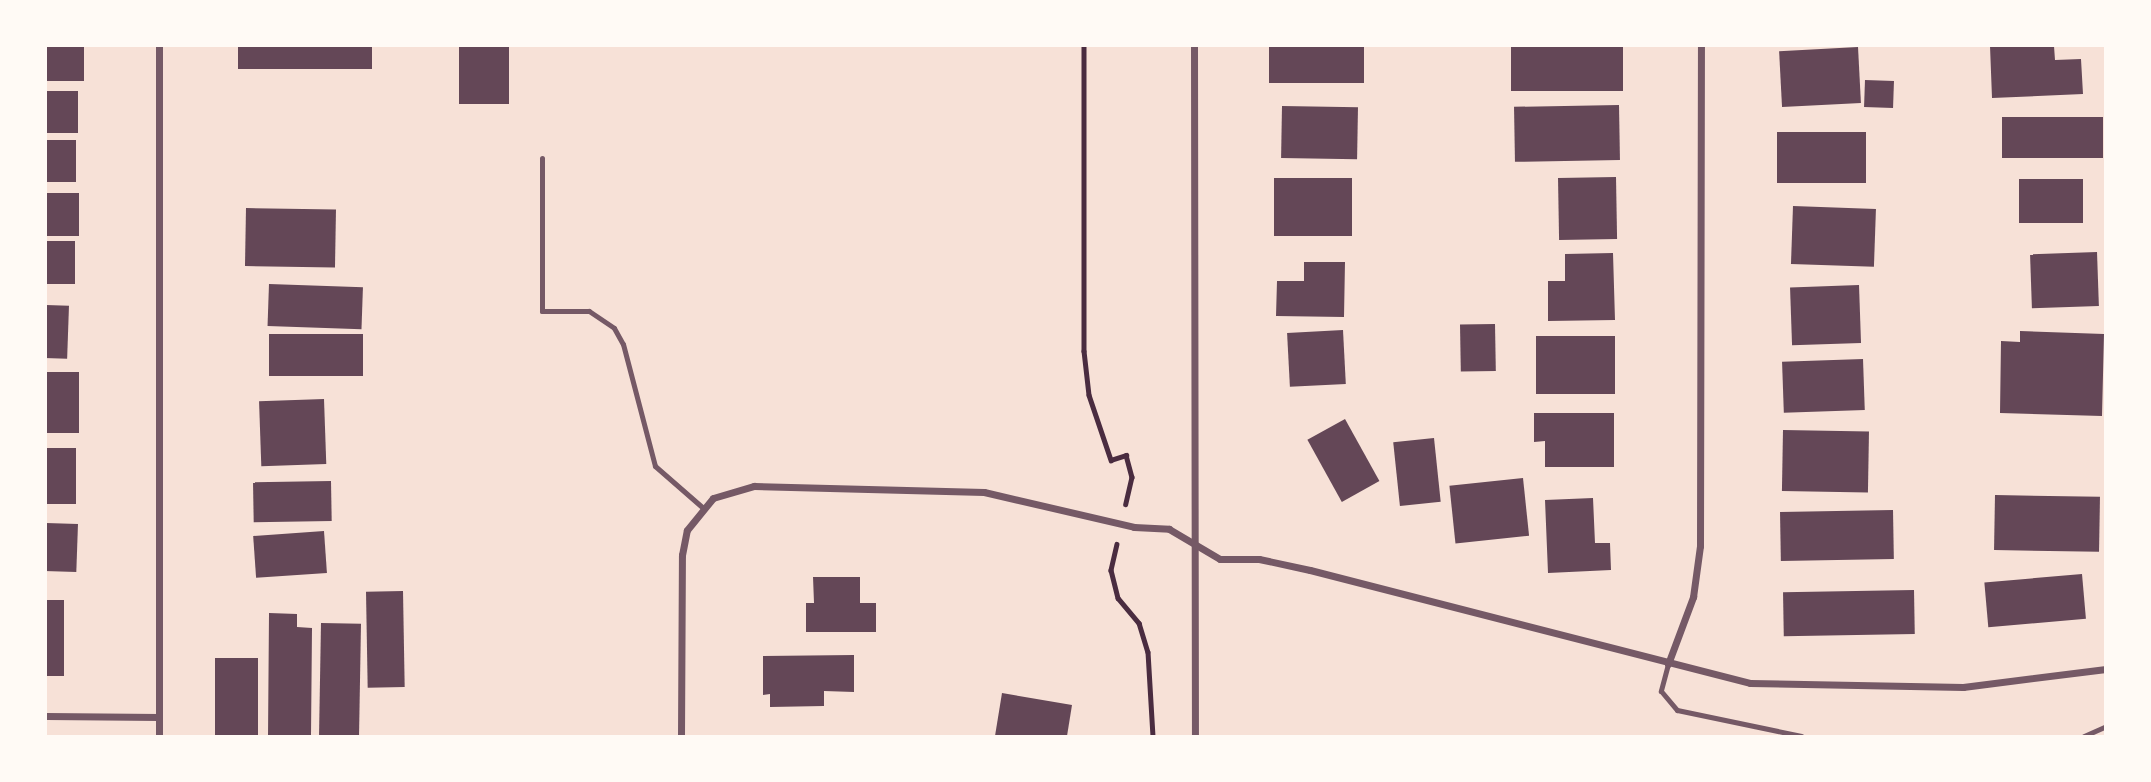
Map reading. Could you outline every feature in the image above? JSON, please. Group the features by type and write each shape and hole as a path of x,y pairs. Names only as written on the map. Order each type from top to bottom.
{"street":[{"path":"159,46 159,737"},
{"path":"1194,46 1195,737"},
{"path":"1668,664 1693,597 1700,546 1701,46"},
{"path":"681,737 682,555 687,530 702,507 740,486 954,488 1134,527 1168,529 1220,559 1259,559 1310,570 1750,683 1798,687 1963,687 2105,669"},
{"path":"46,716 159,718"}],"lane":[{"path":"542,158 542,311 589,311 614,328 624,344 655,466 702,507"},
{"path":"1668,664 1661,691 1677,710 1801,737"},
{"path":"2084,737 2105,726"}],"path":[{"path":"1084,46 1084,351 1089,395 1111,460 1126,455 1130,486"},
{"path":"1115,551 1111,570 1118,598 1139,623 1148,652 1153,737"}],"building":[{"path":"46,46 84,46 84,81 46,81"},
{"path":"238,46 372,46 372,69 238,69"},
{"path":"459,46 509,46 509,104 459,104"},
{"path":"1269,46 1364,46 1364,83 1269,83"},
{"path":"1511,46 1623,46 1623,91 1511,91"},
{"path":"1990,46 2054,46 2055,60 2081,59 2083,94 1992,98"},
{"path":"1858,47 1861,103 1782,107 1779,51"},
{"path":"1865,80 1894,81 1893,108 1864,107"},
{"path":"46,91 78,91 78,133 46,133"},
{"path":"1619,105 1620,160 1515,162 1514,107"},
{"path":"1282,106 1358,107 1357,159 1281,158"},
{"path":"2002,117 2103,117 2103,158 2002,158"},
{"path":"1777,132 1866,132 1866,183 1777,183"},
{"path":"46,140 76,140 76,182 46,182"},
{"path":"1616,177 1617,239 1559,240 1558,178"},
{"path":"1274,178 1352,178 1352,236 1274,236"},
{"path":"2019,179 2083,179 2083,223 2019,223"},
{"path":"46,193 79,193 79,236 46,236"},
{"path":"1793,206 1876,209 1874,267 1791,264"},
{"path":"246,208 336,210 335,268 245,266"},
{"path":"46,241 75,241 75,284 46,284"},
{"path":"2097,252 2099,306 2032,308 2030,254"},
{"path":"1613,253 1615,320 1548,321 1548,281 1565,281 1565,254"},
{"path":"1304,262 1345,262 1344,317 1276,316 1277,281 1304,281"},
{"path":"269,284 363,287 361,329 268,326"},
{"path":"1859,285 1861,343 1792,345 1790,287"},
{"path":"46,305 69,306 67,359 46,358"},
{"path":"1495,324 1496,371 1461,372 1460,325"},
{"path":"1343,330 1346,384 1290,387 1287,333"},
{"path":"2020,331 2104,334 2102,416 2000,413 2001,341 2020,342"},
{"path":"269,334 363,334 363,376 269,376"},
{"path":"1536,336 1615,336 1615,394 1536,394"},
{"path":"1863,359 1865,410 1784,413 1782,362"},
{"path":"46,372 79,372 79,433 46,433"},
{"path":"324,399 326,464 261,466 259,401"},
{"path":"1534,413 1614,413 1614,467 1545,467 1545,441 1534,442"},
{"path":"1345,419 1379,481 1342,502 1307,440"},
{"path":"1783,430 1869,432 1868,492 1782,491"},
{"path":"1434,438 1441,502 1400,506 1393,442"},
{"path":"46,448 76,448 76,504 46,504"},
{"path":"1523,478 1529,536 1455,543 1449,486"},
{"path":"331,481 332,521 254,522 253,482"},
{"path":"1995,495 2100,497 2099,552 1994,550"},
{"path":"1593,498 1595,543 1610,543 1611,570 1548,573 1545,500"},
{"path":"1893,510 1894,559 1781,561 1780,512"},
{"path":"46,523 78,524 76,572 46,571"},
{"path":"324,531 327,573 256,578 253,536"},
{"path":"2082,574 2086,619 1988,627 1984,583"},
{"path":"813,577 860,577 860,603 876,603 876,632 806,632 806,603 814,603"},
{"path":"1914,590 1915,634 1784,636 1783,592"},
{"path":"403,591 405,687 368,688 366,592"},
{"path":"46,600 64,600 64,676 46,676"},
{"path":"269,613 297,614 297,627 312,628 311,736 268,736"},
{"path":"321,623 361,624 359,736 319,736"},
{"path":"854,655 854,692 824,691 824,706 770,707 770,694 763,695 763,656"},
{"path":"215,658 258,658 258,736 215,736"},
{"path":"1002,693 1072,705 1067,736 995,736"}]}
